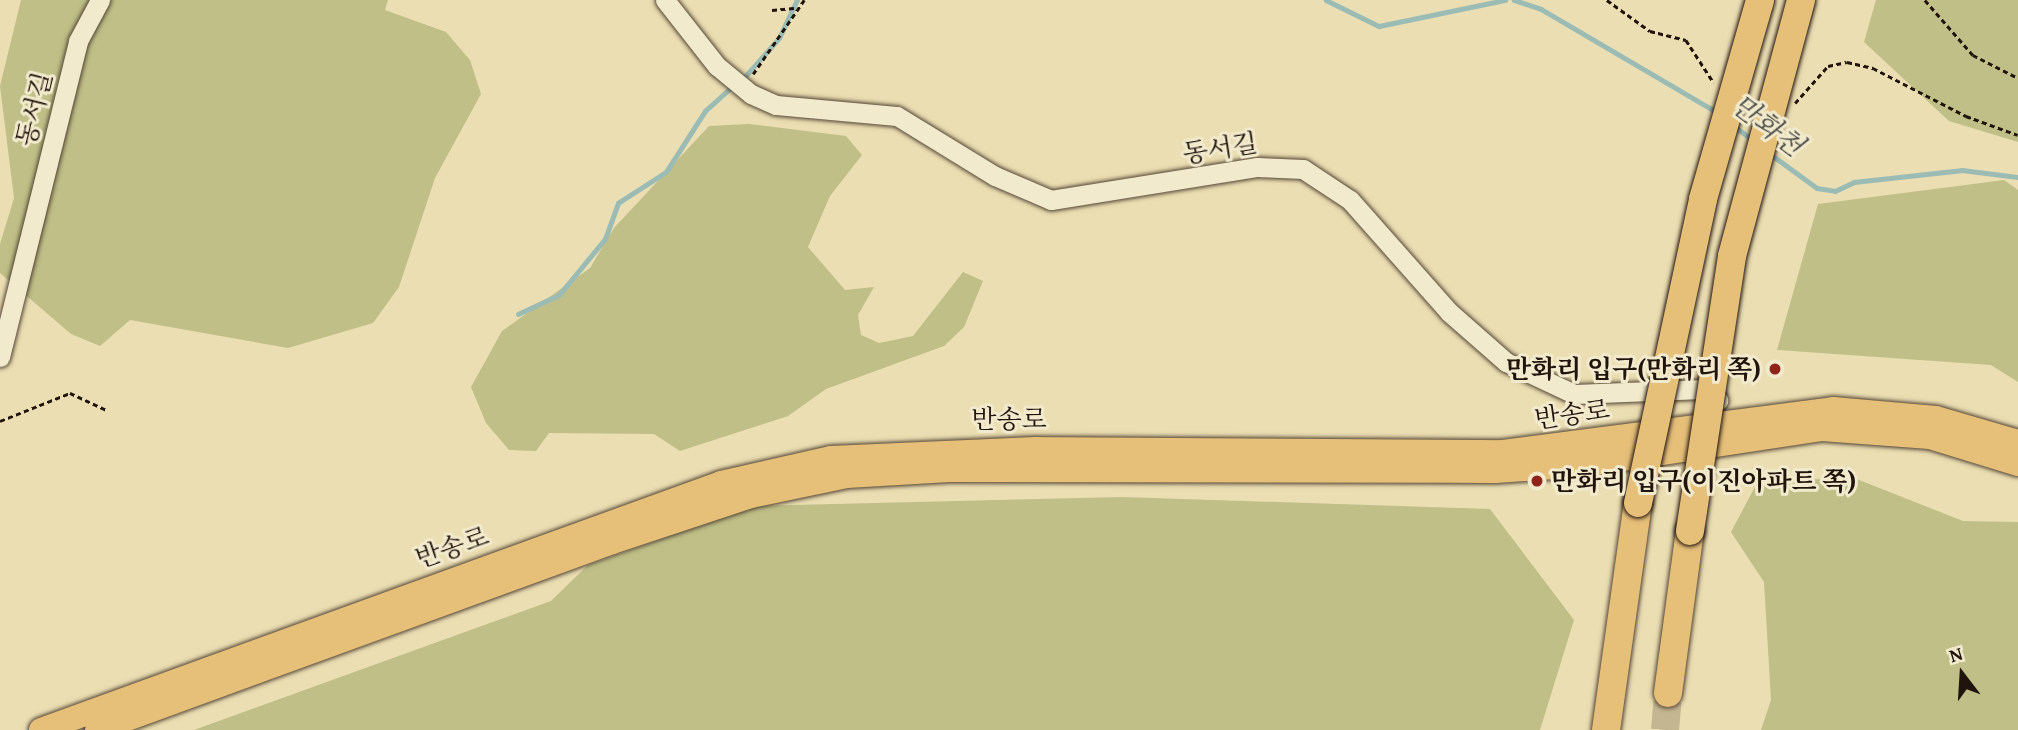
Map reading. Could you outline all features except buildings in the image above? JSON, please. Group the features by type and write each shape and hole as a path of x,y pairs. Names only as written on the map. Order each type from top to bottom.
{"highway":[{"path":"1606,730 1638,503 1703,199 1760,0"},
{"path":"1668,693 1732,256 1801,0"}],"main road":[{"name":"반송로","path":"97,730 612,541 799,484 949,470 1495,471 1584,465 1810,410 1868,410 1936,418 2018,442"},
{"name":"반송로","path":"41,730 393,599 779,466 931,450 1503,452 1722,432 1822,429 1878,431 1930,437 2018,464"}],"street":[{"name":"동서길","path":"0,357 78,41 100,0"},
{"name":"동서길","path":"665,0 739,85 776,105 897,116 995,176 1051,200 1257,167 1304,169 1357,207 1449,312 1506,362 1583,395 1712,391 1722,432"}],"path":[{"path":"739,85 781,40 794,8 804,0"},
{"path":"1607,0 1650,31 1686,40 1719,87"},
{"path":"1925,0 1973,55 2018,78"},
{"path":"772,10 790,4 794,8"},
{"path":"1790,107 1828,66 1847,62 1873,68 1966,116 2018,135"},
{"path":"0,421 70,393 106,410"}],"green space":[{"path":"21,0 388,0 385,10 446,32 470,60 481,94 435,178 399,287 373,323 288,348 130,320 100,346 71,334 0,273 0,244 14,198 0,86"},
{"path":"1876,0 2018,0 2018,142 1949,121 1864,42"},
{"path":"749,124 846,136 862,155 830,196 808,247 845,290 874,287 858,315 861,335 879,343 913,336 963,272 983,281 964,327 944,346 826,389 788,416 680,451 654,434 549,433 536,451 509,450 486,423 471,387 502,331 590,268 614,228 709,126"},
{"path":"2004,180 2018,190 2018,382 1991,365 1777,350 1818,204"},
{"path":"1854,478 1963,521 2018,522 2018,730 1761,730 1771,700 1764,582 1731,532 1758,481"},
{"path":"1122,497 1490,509 1574,620 1540,730 194,730 551,601 588,565 754,506"}],"waterway":[{"path":"742,80 779,38 797,0"},
{"name":"만화천","path":"1326,0 1379,26 1505,0"},
{"name":"만화천","path":"1514,0 1541,9 1718,113"},
{"path":"518,314 559,295 605,239 618,203 666,172 705,111 732,87"},
{"name":"만화천","path":"1733,125 1754,141"},
{"name":"만화천","path":"1769,153 1817,188 1835,191 1854,182 1962,170 2018,177"}],"tunnel":[{"path":"1665,730 1668,693"}],"place":[{"name":"만화리 입구(만화리 쪽)","path":"1775,369"},
{"name":"만화리 입구(이진아파트 쪽)","path":"1537,481"}]}
